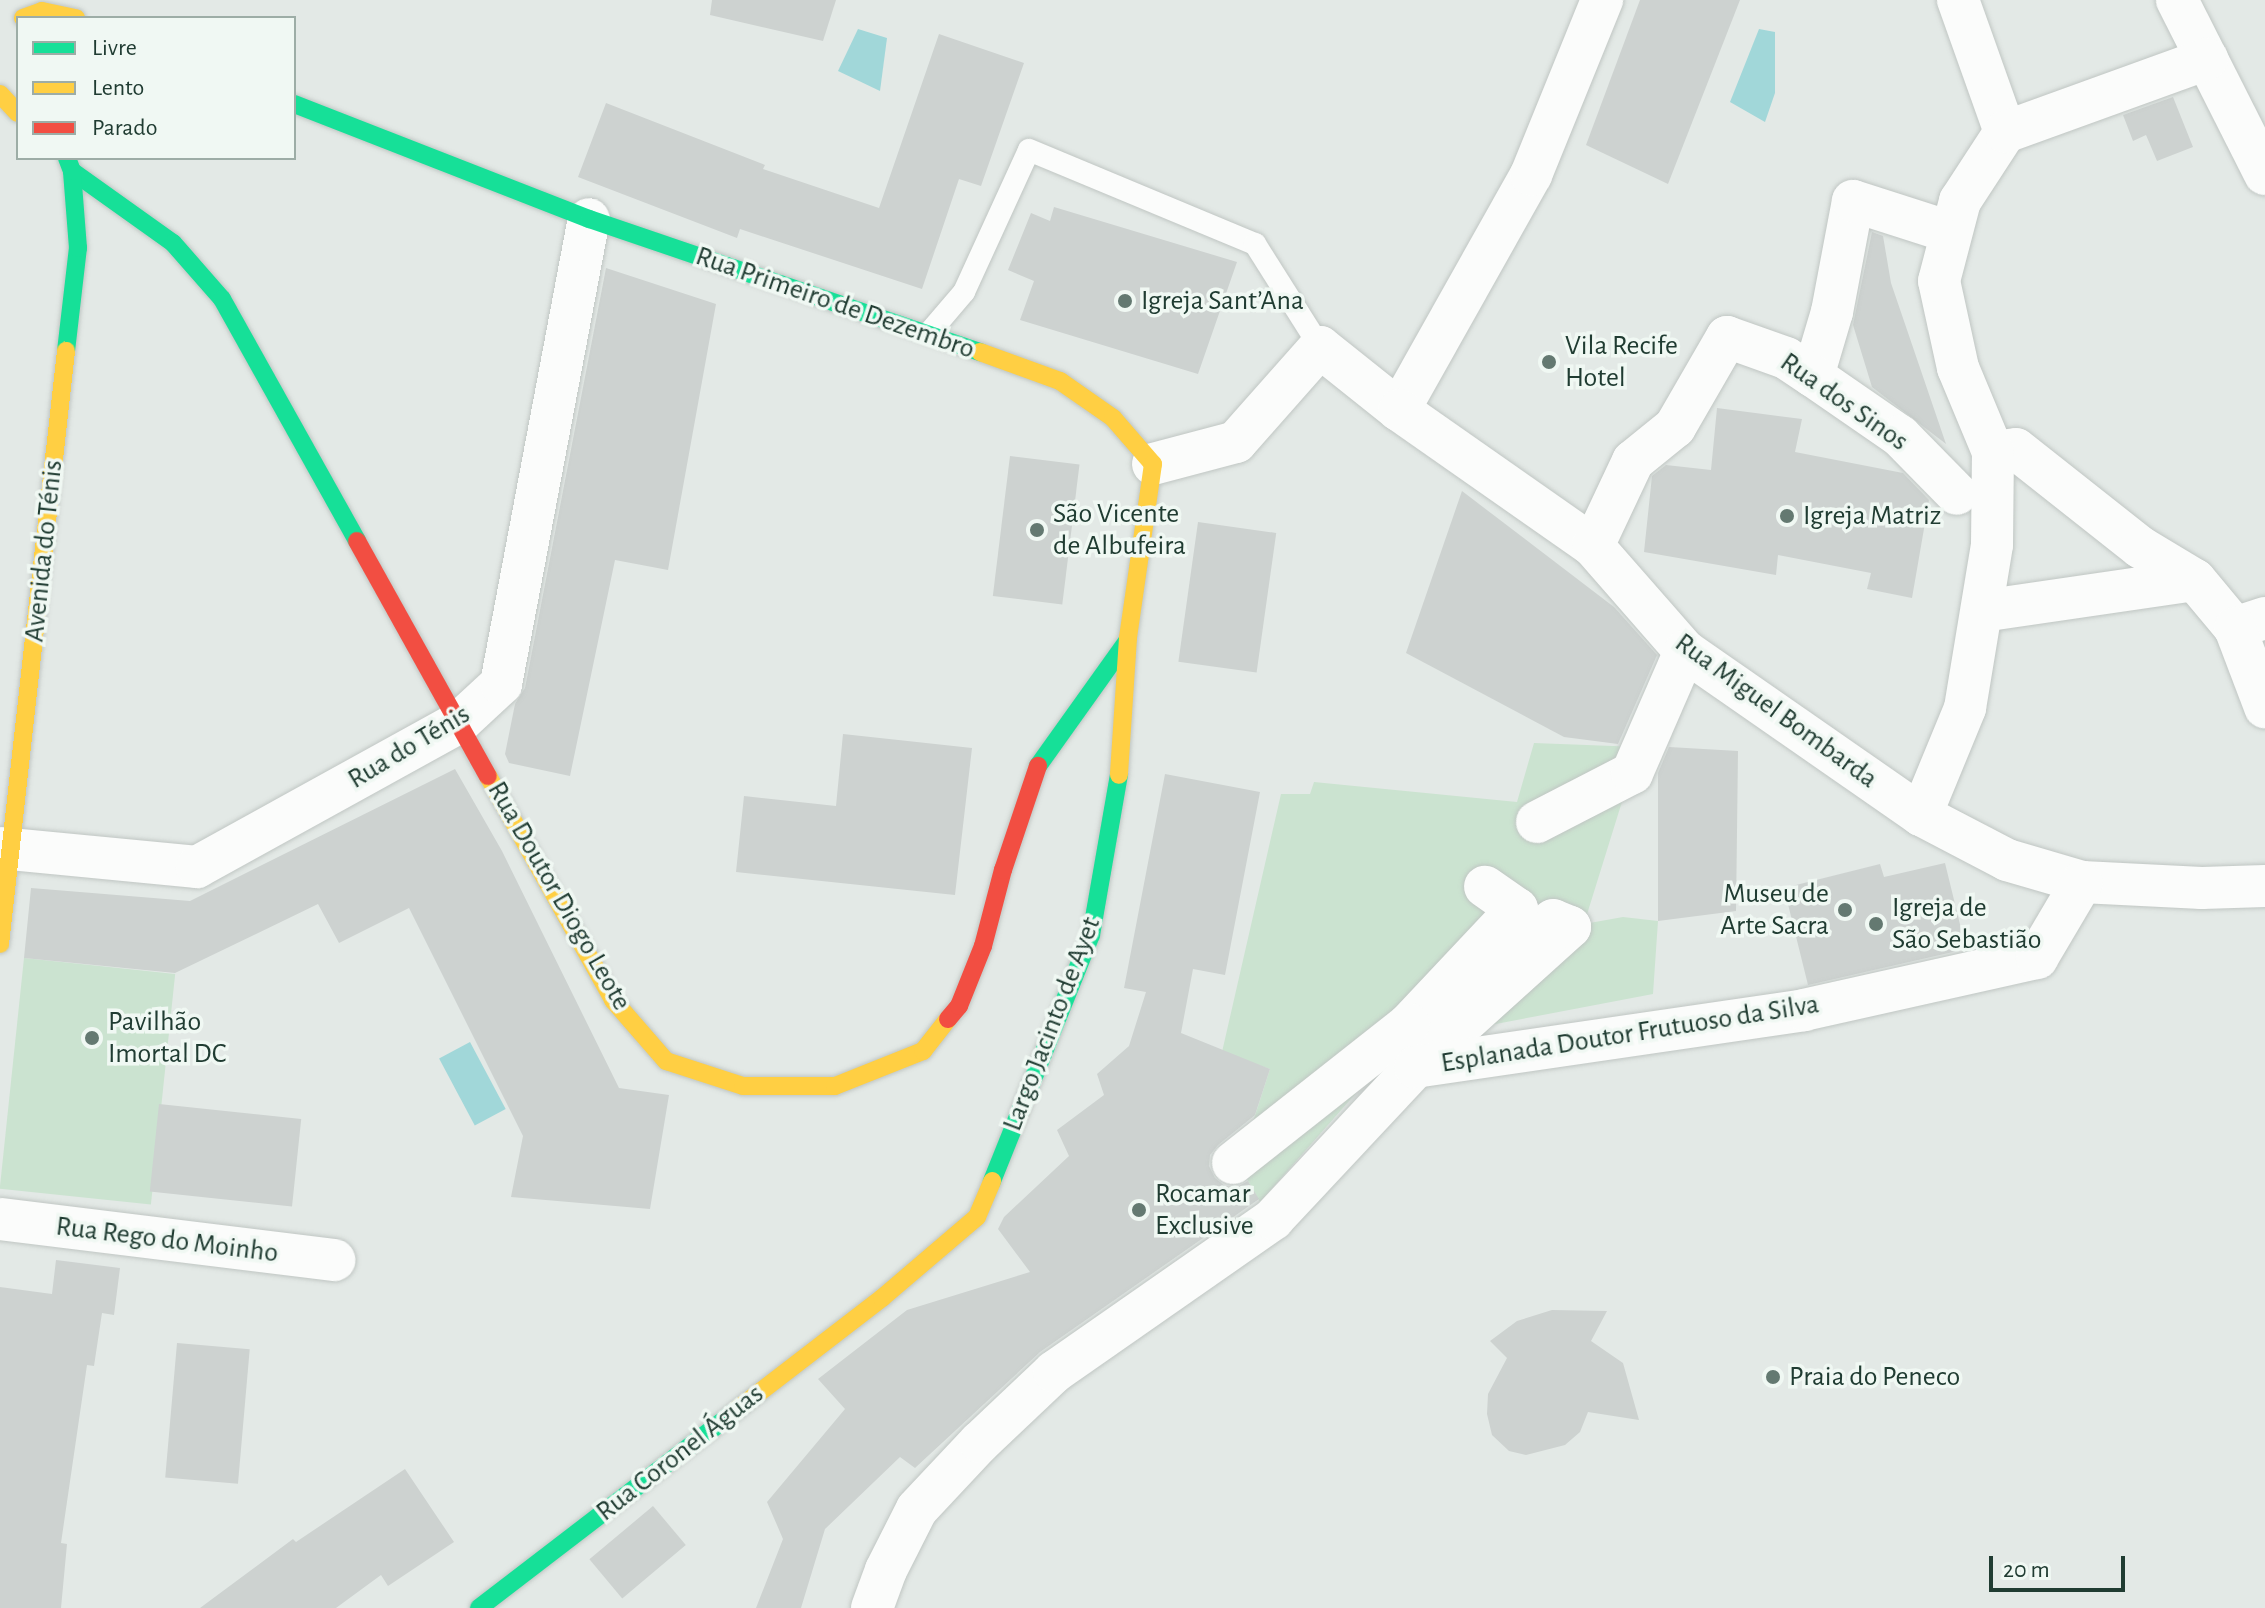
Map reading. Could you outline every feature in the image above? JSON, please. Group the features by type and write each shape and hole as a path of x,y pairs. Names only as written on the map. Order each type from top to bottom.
{"street":[{"path":"1399,410 1531,175 1602,0"},
{"path":"1958,0 2005,132"},
{"path":"2177,0 2265,174"},
{"path":"30,16 48,6 71,16"},
{"path":"1921,815 1965,708 1992,545 1993,452 1958,368 1939,281 1960,201 2005,132 2207,59"},
{"path":"0,94 16,113"},
{"name":"Rua Primeiro de Dezembro","path":"296,105 589,219 929,333 1060,381 1113,418 1153,464"},
{"name":"Rua Doutor Diogo Leote","path":"70,165 173,243 222,299 613,1000 666,1061 743,1086 835,1086 923,1051 959,1006 983,946 1003,870 1039,763 1128,638"},
{"name":"Avenida do Ténis","path":"0,944 5,848 78,248 70,165"},
{"path":"1813,376 1832,312 1853,201 1950,232"},
{"name":"Rua do Ténis","path":"5,848 197,867 460,722 501,684 589,219"},
{"name":"Rua dos Sinos","path":"1593,546 1633,461 1675,427 1727,337 1786,358 1813,376 1900,436 1957,494"},
{"path":"1153,464 1236,442 1320,347"},
{"name":"Rua Miguel Bombarda","path":"1320,347 1399,410 1593,546 1685,651 1921,815 2007,860 2082,882 2202,888 2265,886"},
{"path":"1993,452 2016,449 2140,547 2195,580 2250,623 2265,707"},
{"name":"Largo Jacinto de Ayet","path":"882,1298 977,1217 1091,935 1117,800 1128,638 1153,464"},
{"path":"1982,611 2195,580"},
{"path":"1537,822 1632,773 1685,651"},
{"name":"Esplanada Doutor Frutuoso da Silva","path":"872,1608 886,1570 917,1509 980,1442 1054,1372 1273,1219 1415,1067 1804,1010 2037,958 2082,882"},
{"path":"1233,1163 1409,1024 1517,909 1485,887"},
{"path":"1409,1024 1438,1018 1553,920 1570,927 1415,1067"},
{"name":"Rua Rego do Moinho","path":"0,1219 334,1260"},
{"name":"Rua Coronel Águas","path":"479,1608 882,1298"}],"lane":[{"path":"929,333 964,292 1029,150 1255,244 1320,347"}],"green space":[{"path":"1534,743 1639,747 1584,924 1623,917 1658,921 1653,994 1401,1042 1260,1202 1239,1165 1270,1069 1222,1052 1281,794 1310,794 1314,782 1517,802"},
{"name":"Pavilhão Imortal DC","path":"24,958 175,974 151,1205 0,1189"}],"water":[{"path":"858,29 887,38 880,91 838,71"},
{"path":"1759,29 1775,32 1775,93 1765,122 1730,102"},
{"path":"470,1042 506,1109 475,1126 439,1058"}],"building":[{"path":"712,0 836,0 823,41 710,15"},
{"path":"1640,0 1740,0 1668,184 1586,145"},
{"path":"939,34 1024,63 981,186 959,179 922,289 740,229 737,238 578,177 606,103 765,165 763,169 879,208"},
{"path":"2173,97 2193,147 2157,161 2146,135 2133,141 2123,115"},
{"name":"Igreja Sant’Ana","path":"1054,207 1237,262 1198,374 1020,320 1034,281 1008,270 1031,213 1050,221"},
{"path":"1872,232 1883,236 1891,283 1946,444 1872,387 1853,325"},
{"path":"606,268 716,304 668,570 615,560 570,776 509,763 505,754 515,704 525,688"},
{"name":"Igreja Matriz","path":"1717,408 1802,419 1795,452 1903,473 1929,500 1912,598 1867,589 1871,573 1778,555 1776,575 1644,552 1652,476 1666,465 1711,470"},
{"name":"São Vicente de Albufeira","path":"1010,456 1079,465 1062,604 993,596"},
{"path":"1462,491 1614,607 1657,655 1618,744 1564,737 1406,653"},
{"path":"1198,522 1276,533 1257,673 1178,662"},
{"path":"843,734 972,748 955,895 736,872 744,796 836,806"},
{"path":"1669,747 1738,751 1736,911 1658,921 1658,773"},
{"path":"455,769 502,851 619,1088 669,1095 650,1209 511,1197 523,1136 409,908 339,943 318,904 175,973 24,958 31,888 190,901"},
{"path":"1165,774 1260,792 1225,975 1193,969 1181,1033 1270,1069 1255,1115 1218,1145 1210,1155 1209,1166 1215,1178 1225,1186 1237,1187 1248,1181 1259,1199 1040,1352 915,1468 900,1457 825,1529 801,1608 756,1608 783,1539 767,1502 845,1409 818,1379 907,1310 1030,1272 998,1229 1004,1217 1069,1156 1057,1130 1104,1095 1097,1074 1129,1046 1146,992 1124,988"},
{"name":"Igreja de São Sebastião","path":"1945,863 1966,949 1808,985 1784,888 1880,864 1884,877"},
{"path":"159,1104 301,1119 292,1206 150,1192"},
{"path":"56,1260 120,1268 114,1315 102,1313 94,1366 87,1365 61,1543 67,1544 61,1608 0,1608 0,1287 52,1294"},
{"path":"1552,1310 1607,1311 1591,1341 1623,1363 1639,1420 1588,1412 1580,1432 1565,1445 1526,1455 1509,1451 1492,1435 1487,1414 1488,1394 1507,1358 1490,1341 1517,1321"},
{"path":"177,1343 250,1349 238,1484 165,1477"},
{"path":"405,1469 454,1542 388,1586 381,1575 336,1608 200,1608 293,1539 296,1542"},
{"path":"653,1506 686,1545 622,1598 589,1559"}],"traffic: fast":[{"path":"296,105 589,219 980,352"},
{"path":"66,351 78,248 72,171 68,160"},
{"path":"72,171 173,243 222,299 357,541"},
{"path":"1038,766 1127,641"},
{"path":"992,1181 1091,935 1119,775"},
{"path":"479,1608 738,1409"}],"traffic: slow":[{"path":"28,16 42,11 66,16"},
{"path":"0,94 16,111"},
{"path":"0,944 66,351"},
{"path":"980,352 1060,381 1113,418 1153,464 1128,638 1119,775"},
{"path":"488,776 613,1000 666,1061 743,1086 835,1086 923,1051 948,1019"},
{"path":"738,1409 882,1298 977,1217 992,1181"}],"traffic: jam":[{"path":"357,541 488,776"},
{"path":"948,1019 959,1006 983,946 1003,870 1038,766"}],"place":[{"name":"Igreja Sant’Ana","path":"1125,301"},
{"name":"Vila Recife Hotel","path":"1549,362"},
{"name":"Igreja Matriz","path":"1787,516"},
{"name":"São Vicente de Albufeira","path":"1037,530"},
{"name":"Museu de Arte Sacra","path":"1845,910"},
{"name":"Igreja de São Sebastião","path":"1876,924"},
{"name":"Pavilhão Imortal DC","path":"92,1038"},
{"name":"Rocamar Exclusive","path":"1139,1210"},
{"name":"Praia do Peneco","path":"1773,1377"}]}
